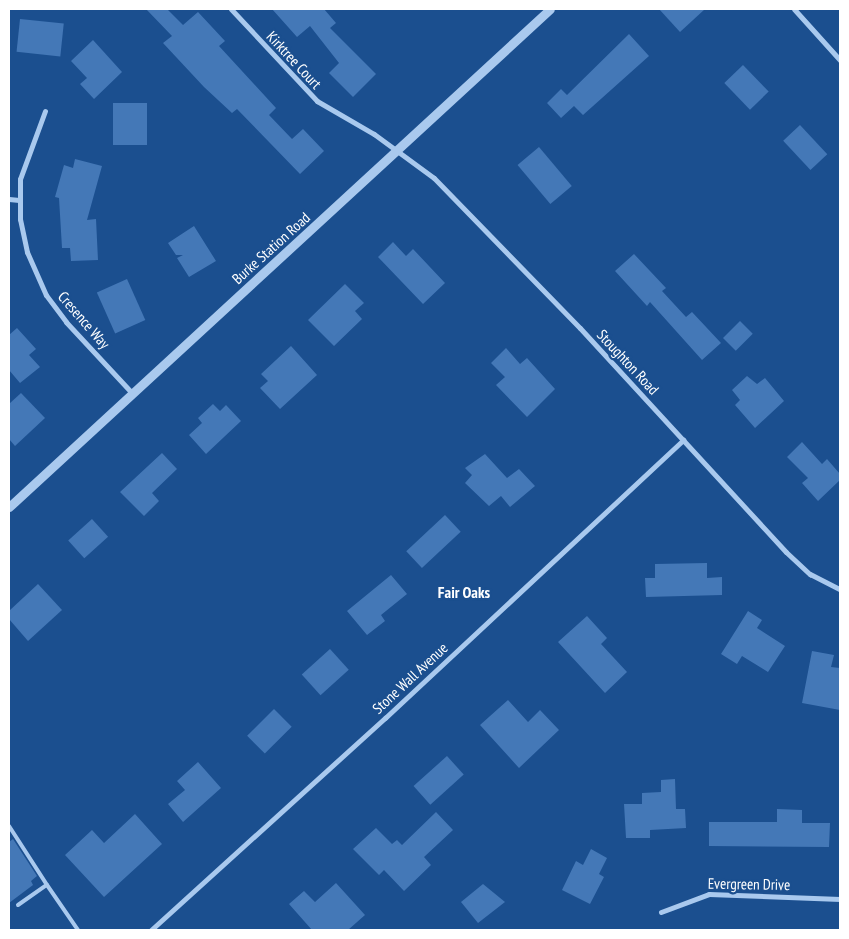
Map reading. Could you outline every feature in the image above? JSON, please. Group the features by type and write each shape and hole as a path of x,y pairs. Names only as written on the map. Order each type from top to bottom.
{"street":[{"name":"Kirktree Court","path":"231,9 317,101 397,151"},
{"name":"Burke Station Road","path":"9,507 550,9"},
{"path":"794,9 840,60"},
{"name":"Cresence Way","path":"45,111 25,159 19,200 27,252 46,295 66,322 132,394"},
{"name":"Stoughton Road","path":"397,151 434,178 683,440 786,552 810,574 840,589"},
{"path":"9,199 19,200"},
{"name":"Stone Wall Avenue","path":"151,930 392,712 683,440"},
{"name":"Evergreen Drive","path":"661,912 709,894 840,899"}],"lane":[{"path":"9,826 78,930"},
{"path":"18,905 47,885"}],"building":[{"path":"146,9 167,9 183,25 198,12 225,41 219,46 276,108 269,115 292,139 303,129 324,151 300,174 237,109 232,113 204,87 163,43 172,36"},
{"path":"272,9 324,9 336,23 330,28 376,74 353,97 329,73 339,63 310,26 297,37"},
{"path":"659,9 705,9 680,32"},
{"path":"20,19 64,24 60,56 17,52"},
{"path":"629,34 649,56 583,115 574,106 561,118 547,103 561,89 567,95"},
{"path":"93,40 122,72 94,99 80,84 87,78 71,61"},
{"path":"743,65 769,92 750,110 724,83"},
{"path":"113,103 147,103 147,145 113,145"},
{"path":"800,125 827,154 810,170 783,141"},
{"path":"539,147 572,186 550,204 518,165"},
{"path":"75,159 102,166 87,220 96,219 98,260 71,261 70,248 62,248 59,198 55,197 64,165 73,168"},
{"path":"194,226 216,261 189,277 177,258 183,255 176,255 168,243"},
{"path":"393,242 406,256 413,249 445,283 423,304 378,257"},
{"path":"634,254 666,288 662,291 686,317 692,312 721,343 702,360 650,302 647,306 615,271"},
{"path":"127,279 145,320 115,334 97,292"},
{"path":"345,284 364,303 355,311 362,319 334,346 308,320"},
{"path":"740,321 753,334 736,351 723,338"},
{"path":"17,328 36,349 29,355 40,367 20,383 9,370 9,335"},
{"path":"291,346 317,375 280,409 260,388 268,381 261,374"},
{"path":"506,348 520,364 527,358 555,389 527,417 496,385 505,377 491,363"},
{"path":"747,376 757,384 765,378 784,401 755,428 735,405 740,400 732,390"},
{"path":"21,393 45,418 15,446 9,439 9,404"},
{"path":"213,404 220,411 226,405 241,421 206,454 189,435 202,423 198,418"},
{"path":"802,442 822,464 827,459 840,474 840,480 818,501 802,483 808,478 787,457"},
{"path":"162,453 177,469 152,493 159,501 144,516 120,492"},
{"path":"485,454 507,478 519,469 535,486 510,507 501,496 489,506 465,483 472,475 465,468"},
{"path":"445,515 461,532 422,568 406,551"},
{"path":"92,519 108,537 84,558 68,540"},
{"path":"707,563 707,578 722,577 722,595 646,597 645,578 655,578 655,564"},
{"path":"391,575 407,594 381,615 385,621 367,635 347,611"},
{"path":"38,584 62,610 28,641 9,619 9,611"},
{"path":"748,611 762,620 757,628 785,646 768,672 742,656 737,664 721,654"},
{"path":"587,616 607,638 601,644 627,672 605,693 558,642"},
{"path":"330,649 349,670 320,695 302,674"},
{"path":"812,651 834,655 831,667 840,668 840,710 802,703"},
{"path":"508,700 528,722 540,710 559,730 519,768 480,725"},
{"path":"274,709 292,727 265,754 247,736"},
{"path":"447,756 464,775 430,805 414,786"},
{"path":"198,762 221,788 183,822 168,804 185,790 177,781"},
{"path":"675,779 676,809 685,809 686,828 650,830 650,838 626,838 624,804 642,804 642,793 661,792 661,780"},
{"path":"777,809 802,810 802,823 830,823 829,847 709,846 709,822 777,822"},
{"path":"436,812 453,830 424,857 431,865 404,891 384,870 379,875 353,849 376,828 392,844 397,840 402,845"},
{"path":"135,814 162,844 104,897 65,855 92,830 104,843"},
{"path":"13,839 37,876 31,881 33,885 9,903 9,842"},
{"path":"591,849 607,858 599,874 604,877 590,904 562,890 576,861 583,865"},
{"path":"336,883 365,915 348,930 312,930 289,904 304,891 315,902"},
{"path":"483,884 505,902 478,923 461,902"}],"district":[{"name":"Fair Oaks","path":"464,592"}]}
